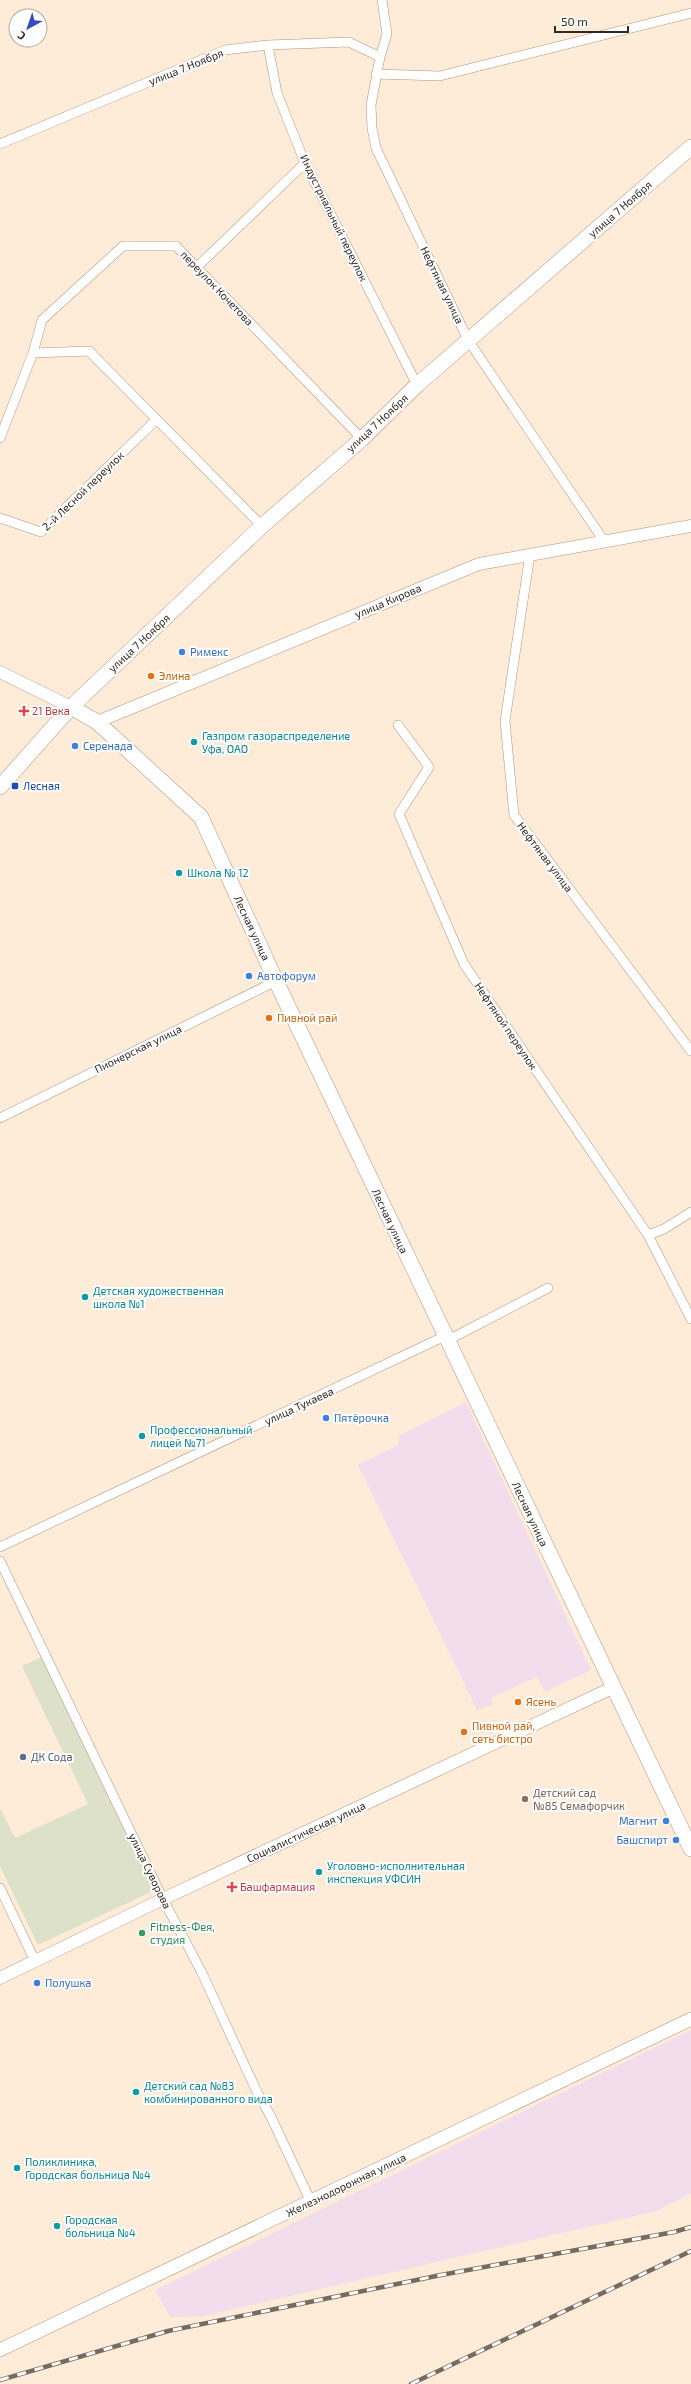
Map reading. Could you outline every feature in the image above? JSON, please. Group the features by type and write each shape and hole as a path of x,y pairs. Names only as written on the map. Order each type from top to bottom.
{"main road":[{"name":"улица 7 Ноября","path":"0,787 71,707 262,526 362,439 417,385 691,147"},
{"name":"Лесная улица","path":"71,707 97,722 201,817 276,981 612,1688 691,1849"},
{"name":"Железнодорожная улица","path":"0,2350 691,2019"}],"street":[{"name":"Нефтяная улица","path":"382,0 388,34 380,57 371,105 372,128 376,148 468,340 604,541"},
{"path":"376,74 440,76 691,13"},
{"name":"улица 7 Ноября","path":"0,144 225,50 268,45 349,42 380,57"},
{"name":"Индустриальный переулок","path":"268,45 277,93 305,163 417,385"},
{"path":"197,267 305,163"},
{"name":"переулок Кочетова","path":"0,438 33,353 42,320 123,246 176,246 362,439"},
{"path":"33,353 89,351 262,526"},
{"name":"2-й Лесной переулок","path":"0,518 41,532 156,420"},
{"name":"улица Кирова","path":"97,722 479,564 691,526"},
{"name":"Нефтяная улица","path":"530,554 505,721 514,815 691,1051"},
{"name":"Лесная улица","path":"0,672 71,707"},
{"name":"Нефтяной переулок","path":"398,724 429,767 399,814 464,964 648,1235 691,1319"},
{"name":"Пионерская улица","path":"0,1118 276,981"},
{"path":"648,1235 664,1229 691,1212"},
{"name":"улица Тукаева","path":"0,1547 445,1336 454,1337 548,1288"},
{"name":"улица Суворова","path":"0,1561 163,1899 201,1971 257,2092 311,2202"},
{"name":"Социалистическая улица","path":"0,1978 163,1899 612,1688"},
{"path":"0,1888 35,1961"}],"shaded area":[{"path":"466,1402 591,1670 545,1692 537,1677 491,1698 493,1704 477,1710 358,1465 398,1445 400,1435"},
{"path":"691,2030 691,2193 657,2211 204,2316 170,2317 155,2290"}],"green space":[{"path":"42,1657 153,1891 38,1945 0,1866 0,1808 15,1838 88,1804 22,1666"}],"railway":[{"path":"0,2380 168,2331 441,2275 674,2232 691,2227"},
{"path":"411,2384 691,2251"}],"place":[{"name":"Римекс","path":"182,652"},
{"name":"Элина","path":"151,676"},
{"name":"21 Века","path":"24,711"},
{"name":"Газпром газораспределение Уфа, ОАО","path":"194,742"},
{"name":"Серенада","path":"75,746"},
{"name":"Лесная","path":"15,786"},
{"name":"Школа № 12","path":"179,873"},
{"name":"Автофорум","path":"249,976"},
{"name":"Пивной рай","path":"269,1018"},
{"name":"Детская художественная школа №1","path":"85,1297"},
{"name":"Пятёрочка","path":"326,1418"},
{"name":"Профессиональный лицей №71","path":"142,1436"},
{"name":"Ясень","path":"518,1702"},
{"name":"Пивной рай, сеть бистро","path":"464,1732"},
{"name":"ДК Сода","path":"23,1757"},
{"name":"Детский сад №85 Семафорчик","path":"525,1799"},
{"name":"Магнит","path":"666,1821"},
{"name":"Башспирт","path":"676,1840"},
{"name":"Уголовно-исполнительная инспекция УФСИН","path":"319,1872"},
{"name":"Башфармация","path":"232,1887"},
{"name":"Fitness-Фея, студия","path":"142,1933"},
{"name":"Полушка","path":"37,1983"},
{"name":"Детский сад №83 комбинированного вида","path":"136,2092"},
{"name":"Поликлиника, Городская больница №4","path":"17,2168"},
{"name":"Городская больница №4","path":"57,2226"}]}
